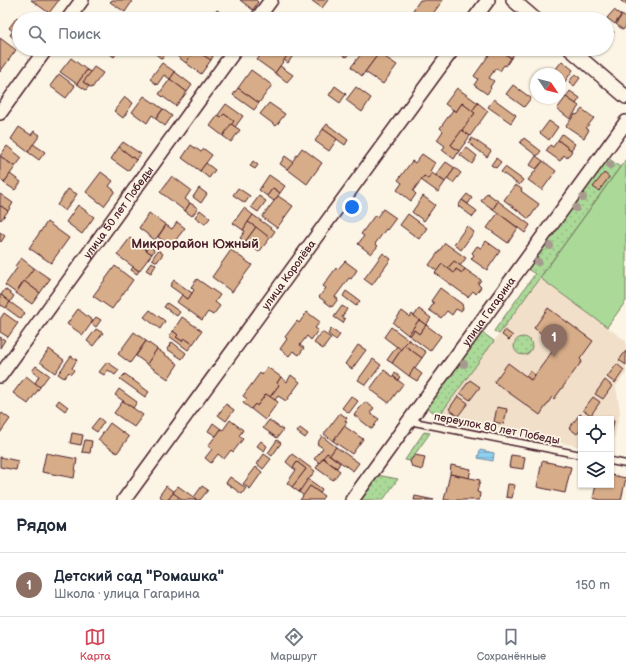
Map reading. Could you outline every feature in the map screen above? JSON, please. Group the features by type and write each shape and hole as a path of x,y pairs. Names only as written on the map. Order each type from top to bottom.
{"street":[{"path":"73,12 82,0"},
{"path":"263,12 271,0"},
{"path":"479,12 488,0"},
{"path":"513,0 527,12"},
{"path":"0,113 41,56"},
{"name":"улица 50 лет Победы","path":"0,376 231,56"},
{"name":"улица Королёва","path":"124,500 448,56"},
{"path":"578,56 626,97"},
{"name":"улица Гагарина","path":"352,500 626,122"}],"lane":[{"name":"переулок 80 лет Победы","path":"409,421 578,454"},
{"path":"614,462 626,464"}],"shaded area":[{"path":"540,278 626,341 626,373 616,386 620,412 614,439 614,416 578,416 578,446 439,416"}],"green space":[{"path":"607,157 620,167 499,334 494,331 535,274 526,268"},
{"path":"626,159 626,301 607,327 540,278"},
{"path":"480,331 494,341 439,416 426,407"},
{"path":"523,337 529,340 532,346 529,352 523,355 517,352 514,346 517,340"},
{"path":"424,432 430,433 410,461 405,460"},
{"path":"377,475 398,479 383,500 360,500"}],"water":[{"path":"480,450 494,453 493,461 478,458"}],"building":[{"path":"31,0 59,0 50,12"},
{"path":"112,0 133,0 125,12 110,2"},
{"path":"240,0 256,0 258,2 253,10"},
{"path":"311,0 328,0 322,8"},
{"path":"420,0 443,0 434,12 416,12 413,10"},
{"path":"620,0 626,0 626,5"},
{"path":"614,10 621,15 615,24 614,12 612,12"},
{"path":"622,15 626,18 626,26 623,30 616,24"},
{"path":"0,38 12,47 12,56 0,72"},
{"path":"177,56 190,56 186,63"},
{"path":"190,56 205,56 211,60 201,74 186,63"},
{"path":"204,56 213,56 211,60"},
{"path":"260,56 287,56 275,73 257,60"},
{"path":"287,56 293,56 288,63 284,60"},
{"path":"360,56 377,56 362,76 351,67"},
{"path":"377,56 384,56 397,65 383,84 365,72"},
{"path":"488,56 508,56 511,58 506,66 504,65 500,71 496,68 489,78 494,81 487,94 474,85 478,79 474,76"},
{"path":"71,58 87,70 77,84 60,72"},
{"path":"562,61 573,70 566,80 566,68 557,68"},
{"path":"162,63 175,72 170,79 164,75 157,85 150,79"},
{"path":"280,66 293,75 287,82 275,73"},
{"path":"94,67 103,73 92,88 83,82"},
{"path":"87,70 91,72 83,82 89,86 86,90 77,84"},
{"path":"251,70 272,85 259,103 238,88"},
{"path":"175,72 192,85 187,92 170,79"},
{"path":"59,74 75,86 66,98 50,86"},
{"path":"575,74 580,78 574,86 569,82"},
{"path":"170,79 187,92 176,106 159,94"},
{"path":"513,85 530,97 530,99 524,107 506,94"},
{"path":"335,86 346,94 340,103 329,95"},
{"path":"356,87 371,98 362,112 346,100"},
{"path":"238,88 259,103 254,110 233,95"},
{"path":"457,88 478,103 472,111 462,103 456,112 445,104"},
{"path":"570,91 580,98 576,104 566,97"},
{"path":"144,96 163,109 156,118 152,115 147,123 132,112"},
{"path":"125,97 133,103 123,118 114,111"},
{"path":"566,97 579,106 570,119 557,109 561,104 566,104"},
{"path":"494,99 516,115 511,123 488,107"},
{"path":"269,103 285,114 276,126 260,114"},
{"path":"462,103 475,113 451,145 459,151 454,159 442,150 445,146 437,140 443,131 440,128 453,110 456,112"},
{"path":"478,103 488,111 470,136 462,130 475,113 472,111"},
{"path":"226,104 243,116 235,127 231,124 234,121 224,114 221,117 218,115"},
{"path":"163,109 172,116 165,126 156,119"},
{"path":"582,109 594,118 586,128 589,130 584,138 566,126 575,114 577,115"},
{"path":"224,114 234,121 223,136 210,126 218,115 221,117"},
{"path":"549,121 558,127 549,140 540,133"},
{"path":"231,124 240,130 231,142 223,136"},
{"path":"327,124 348,140 345,145 323,129"},
{"path":"19,127 31,135 34,131 40,135 28,152 11,139"},
{"path":"323,129 337,139 329,151 315,141"},
{"path":"462,130 470,136 459,151 451,145"},
{"path":"562,134 575,144 571,150 558,140"},
{"path":"472,138 491,151 487,157 469,143"},
{"path":"524,138 541,151 537,156 520,143"},
{"path":"558,140 572,151 567,158 564,155 560,161 546,151 550,145 553,147"},
{"path":"123,142 141,154 136,160 119,147"},
{"path":"33,144 45,152 39,160 28,152"},
{"path":"191,145 201,152 204,149 212,155 200,171 182,158"},
{"path":"7,146 22,158 15,167 0,156"},
{"path":"119,147 136,160 128,171 111,159"},
{"path":"466,147 477,156 472,164 460,155"},
{"path":"302,148 322,163 307,184 287,169"},
{"path":"422,154 435,163 430,171 432,173 428,179 424,176 413,191 416,194 411,201 397,190 402,183 398,180 412,161 415,163"},
{"path":"0,156 15,167 4,183 0,179"},
{"path":"285,156 293,162 287,169 280,164"},
{"path":"536,156 543,161 536,169 530,165"},
{"path":"496,158 501,162 496,168 491,165"},
{"path":"253,161 258,165 255,169 250,166"},
{"path":"543,161 556,171 542,190 528,180"},
{"path":"446,162 455,168 445,182 436,175"},
{"path":"206,163 215,170 209,178 200,171"},
{"path":"505,167 523,180 519,185 501,172"},
{"path":"455,168 461,173 453,183 447,179"},
{"path":"101,172 113,181 109,186 115,191 104,206 86,192"},
{"path":"432,173 445,182 438,192 421,180 424,176 428,179"},
{"path":"604,173 609,177 599,191 593,187"},
{"path":"10,174 21,182 15,190 4,183"},
{"path":"269,175 285,186 280,193 273,188 267,196 259,190"},
{"path":"172,176 191,190 185,199 190,203 185,211 160,192"},
{"path":"515,185 522,189 521,191 539,204 529,219 504,200"},
{"path":"199,188 207,194 201,203 193,197"},
{"path":"238,188 250,196 245,203 233,195"},
{"path":"273,188 280,193 274,201 267,196"},
{"path":"68,189 77,194 65,211 57,205"},
{"path":"487,193 498,201 493,209 481,201"},
{"path":"0,194 13,203 8,211 1,206 0,207"},
{"path":"467,194 472,198 468,204 462,200"},
{"path":"259,196 266,201 258,212 251,207"},
{"path":"278,196 293,206 277,228 262,217"},
{"path":"423,196 435,205 424,221 412,212"},
{"path":"462,200 477,211 473,217 458,206"},
{"path":"498,201 530,225 525,233 493,209"},
{"path":"190,203 198,208 192,216 185,211"},
{"path":"78,205 94,217 82,234 66,222"},
{"path":"1,206 8,211 1,220 0,207"},
{"path":"244,208 253,215 243,230 233,223"},
{"path":"383,209 396,218 375,244 378,246 371,254 358,244 364,236 361,234 375,215 377,217"},
{"path":"200,210 210,218 205,224 195,217"},
{"path":"149,213 166,225 155,240 139,228"},
{"path":"498,213 518,228 508,243 487,228"},
{"path":"408,214 427,228 419,239 400,225"},
{"path":"253,215 275,231 270,238 248,222"},
{"path":"47,222 69,238 51,263 29,248"},
{"path":"177,222 185,228 171,246 158,237 166,225 172,229"},
{"path":"248,222 256,227 245,242 240,238 245,231 243,230"},
{"path":"467,226 474,232 461,250 454,244"},
{"path":"256,227 270,238 259,252 245,242"},
{"path":"0,232 5,236 1,242 0,241"},
{"path":"130,238 152,254 139,271 117,255"},
{"path":"486,241 500,251 487,270 471,259 474,255 472,253 477,246 481,248"},
{"path":"445,243 466,258 460,266 454,261 448,268 442,264 437,271 429,265"},
{"path":"149,246 154,250 152,254 146,250"},
{"path":"158,250 163,254 157,262 152,259"},
{"path":"231,250 252,265 232,292 212,277"},
{"path":"383,253 391,259 372,285 364,279"},
{"path":"21,258 34,268 16,293 5,285 17,268 15,266"},
{"path":"345,261 357,270 335,297 338,299 332,307 319,297 326,288 323,286 336,268 338,269"},
{"path":"454,261 465,269 462,273 456,269 454,273 448,268"},
{"path":"152,262 156,265 151,273 146,270"},
{"path":"442,264 454,273 456,269 462,273 465,269 481,280 478,284 481,287 476,294 473,291 468,297 435,273"},
{"path":"115,266 133,280 112,309 93,296"},
{"path":"133,267 139,271 137,274 131,270"},
{"path":"34,268 50,279 40,293 24,281"},
{"path":"197,279 220,295 215,302 220,306 213,315 208,312 202,320 177,302 182,295 188,299 194,290 191,287"},
{"path":"174,280 192,293 188,299 170,286"},
{"path":"24,281 40,293 32,304 16,293"},
{"path":"440,288 462,304 462,310 460,311 456,309 452,315 447,311 441,318 429,310 434,303 431,301"},
{"path":"5,289 14,296 10,302 1,295"},
{"path":"346,291 360,301 356,306 343,296"},
{"path":"0,295 10,302 6,308 1,305 0,307"},
{"path":"10,302 25,313 21,319 6,308"},
{"path":"167,303 180,312 177,316 164,307"},
{"path":"342,306 347,309 342,317 345,319 343,323 334,317"},
{"path":"548,308 593,341 580,359 582,361 554,399 552,397 540,415 494,382 508,363 531,380 557,345 534,328"},
{"path":"78,309 93,321 83,335 67,324"},
{"path":"419,309 431,318 426,325 414,316"},
{"path":"150,310 165,321 160,329 144,317"},
{"path":"402,311 410,317 412,314 419,320 408,335 393,323"},
{"path":"307,312 320,322 315,328 318,330 311,340 307,336 300,345 304,348 299,355 293,351 289,356 280,349 287,339 285,337 297,321 299,323"},
{"path":"4,313 18,323 8,337 0,332 0,319"},
{"path":"96,317 101,320 96,327 91,323"},
{"path":"182,317 202,331 193,344 184,338 182,341 176,337 178,335 173,331"},
{"path":"419,320 426,325 419,334 414,330 410,336 408,335"},
{"path":"426,325 441,336 430,351 410,336 414,330 419,334"},
{"path":"391,327 409,340 401,350 384,337"},
{"path":"96,329 103,333 93,346 87,341"},
{"path":"331,329 340,335 336,340 328,334"},
{"path":"505,330 513,336 509,340 502,335"},
{"path":"173,331 178,335 176,337 182,341 184,338 193,344 188,350 169,336"},
{"path":"134,332 146,341 130,363 118,354"},
{"path":"322,332 331,338 323,349 314,343"},
{"path":"0,337 5,340 0,348"},
{"path":"409,340 426,352 422,358 404,345"},
{"path":"146,341 157,349 147,364 136,356"},
{"path":"172,342 186,353 182,359 167,349"},
{"path":"553,342 557,345 554,349 549,346"},
{"path":"358,345 366,350 352,369 345,364"},
{"path":"404,345 422,358 409,376 392,363"},
{"path":"397,346 401,350 392,363 387,360"},
{"path":"49,349 64,360 55,373 40,362"},
{"path":"157,349 178,364 168,379 147,364"},
{"path":"626,351 626,365 619,360"},
{"path":"71,356 77,360 72,368 74,370 71,374 69,372 64,378 58,374"},
{"path":"373,359 381,365 366,385 358,380"},
{"path":"107,362 119,370 115,375 108,370 104,375 99,372"},
{"path":"617,364 624,370 615,383 607,377"},
{"path":"36,366 49,375 40,387 35,383 39,376 32,371"},
{"path":"267,367 281,377 277,383 279,385 270,397 266,394 257,406 255,404 251,409 243,403 247,399 243,396 260,373 262,375"},
{"path":"414,368 422,374 417,381 409,376"},
{"path":"384,370 403,384 389,403 370,389"},
{"path":"530,371 535,375 531,380 526,376"},
{"path":"395,373 400,377 398,380 393,376"},
{"path":"125,374 149,392 145,397 120,379"},
{"path":"291,375 300,382 286,401 278,396 275,400 270,397 279,385 277,383 281,377 287,382"},
{"path":"26,376 40,387 28,404 13,393"},
{"path":"470,380 480,387 470,400 460,393"},
{"path":"605,380 612,386 603,399 595,394"},
{"path":"119,389 137,402 133,408 115,395"},
{"path":"266,394 278,402 265,420 251,409 255,404 257,406"},
{"path":"351,396 358,401 349,413 342,408"},
{"path":"458,396 468,403 458,416 449,409"},
{"path":"593,397 600,402 591,415 583,410"},
{"path":"59,400 68,407 65,411 56,404"},
{"path":"123,401 143,415 134,427 114,413"},
{"path":"365,402 374,408 370,413 379,419 372,429 354,415"},
{"path":"226,404 234,410 226,421 218,415"},
{"path":"497,407 507,409 504,424 494,422"},
{"path":"2,413 10,419 0,433 0,416"},
{"path":"340,413 347,418 345,421 347,422 333,441 324,434"},
{"path":"578,417 578,433 577,434 569,428"},
{"path":"99,418 104,422 97,432 91,428"},
{"path":"230,420 243,430 239,436 243,439 233,452 231,450 224,459 218,454 211,463 205,458 212,449 208,446"},
{"path":"269,420 283,430 277,438 263,428"},
{"path":"110,423 129,437 117,453 98,440"},
{"path":"213,423 221,429 216,436 208,431"},
{"path":"344,426 363,439 352,454 333,441"},
{"path":"300,428 308,434 305,438 297,432"},
{"path":"72,433 83,435 81,445 70,443"},
{"path":"322,436 336,447 330,455 327,453 320,463 314,459 323,448 317,444"},
{"path":"85,440 92,441 90,453 82,452"},
{"path":"277,440 281,443 272,456 268,453"},
{"path":"261,441 267,446 264,451 257,446"},
{"path":"336,447 359,463 353,471 330,455"},
{"path":"46,453 77,459 74,478 42,472"},
{"path":"327,453 340,463 337,468 323,458"},
{"path":"264,454 271,459 263,469 257,464"},
{"path":"292,454 315,471 299,492 292,487 306,469 297,462 293,468 286,462"},
{"path":"415,455 425,457 422,470 412,467 410,461"},
{"path":"511,455 525,457 523,469 509,467"},
{"path":"0,457 18,461 16,470 0,467"},
{"path":"323,458 340,471 333,480 316,468"},
{"path":"542,461 571,467 565,493 537,487"},
{"path":"297,462 306,469 292,487 287,483 296,470 293,468"},
{"path":"451,465 471,469 469,478 450,474"},
{"path":"256,467 262,472 250,489 243,484"},
{"path":"450,474 480,480 477,492 480,493 479,500 444,500"},
{"path":"614,476 626,478 621,500 601,500 593,498 595,488 614,488"},
{"path":"230,477 246,488 242,494 226,483"},
{"path":"308,479 322,489 320,493 310,486 304,496 299,492"},
{"path":"508,484 515,485 512,498 506,497"},
{"path":"166,486 174,492 168,500 165,500 159,496"},
{"path":"178,486 196,500 182,500 173,493"},
{"path":"202,486 208,490 200,500 196,500 194,497"},
{"path":"310,486 324,496 321,500 300,500"},
{"path":"173,493 179,497 177,500 168,500"},
{"path":"415,496 434,500 414,500"}],"place":[{"name":"Детский сад \"Ромашка\"","path":"554,357"}],"district":[{"name":"Микрорайон Южный","path":"195,243"}]}
